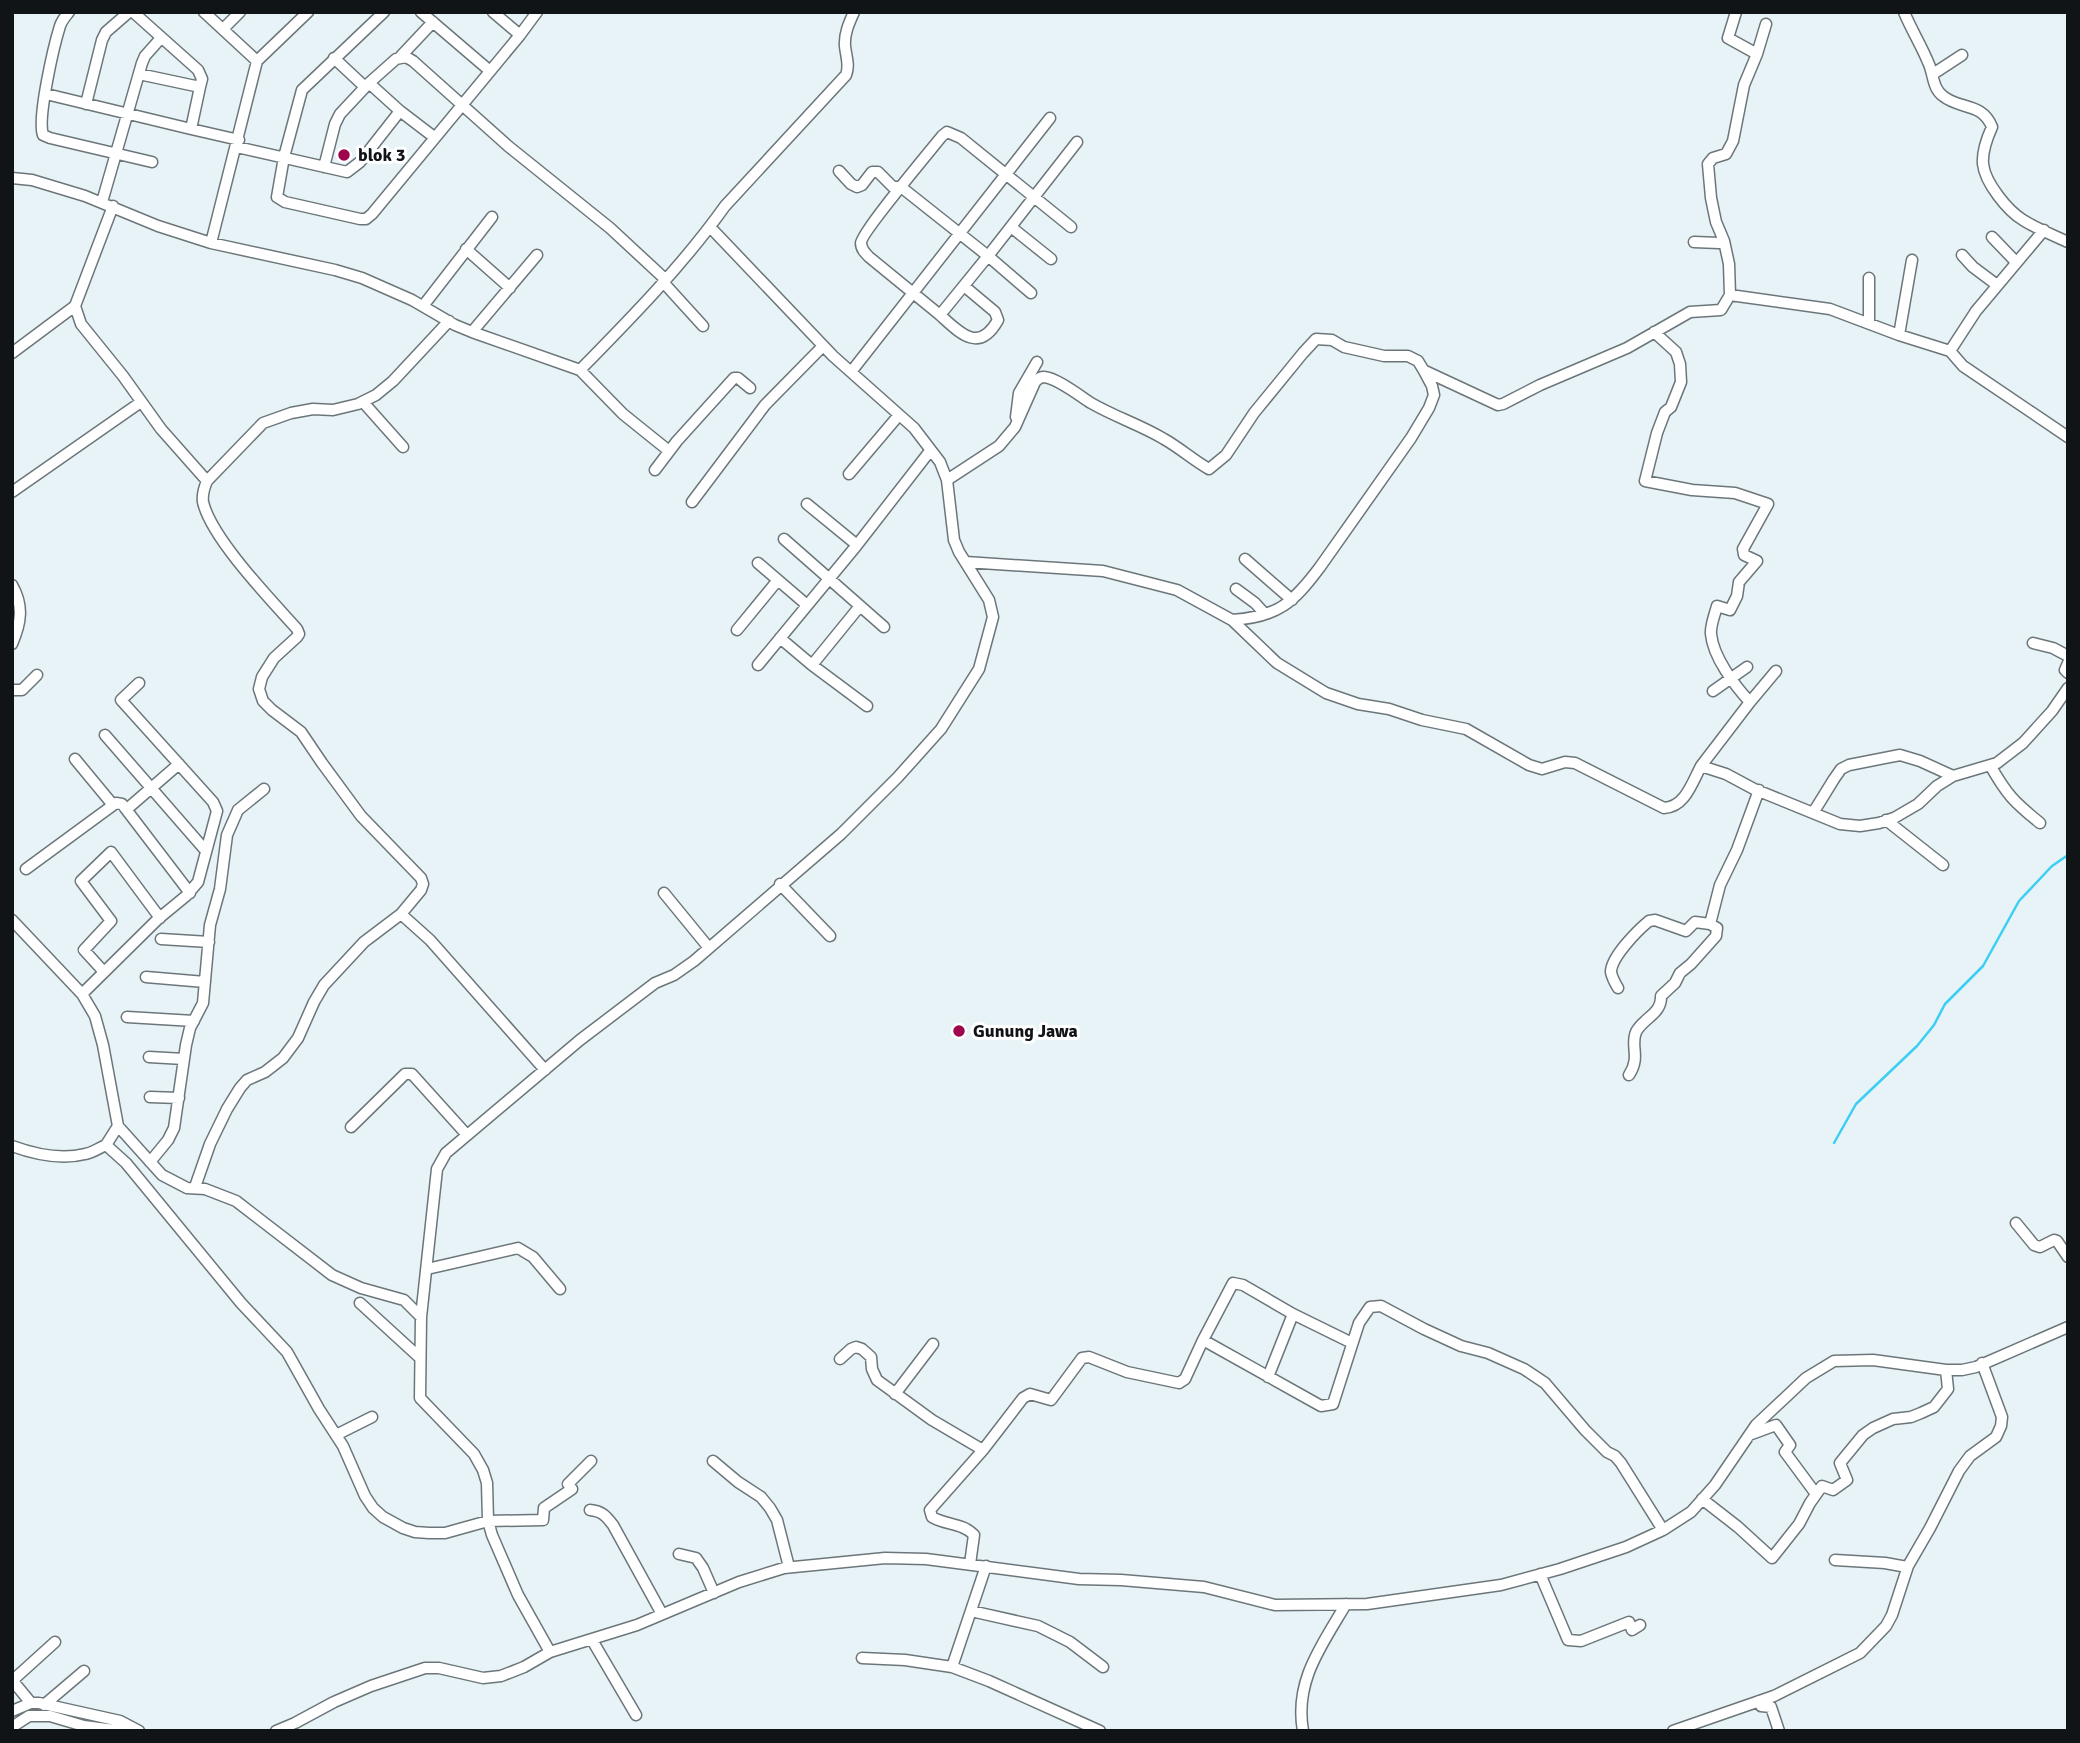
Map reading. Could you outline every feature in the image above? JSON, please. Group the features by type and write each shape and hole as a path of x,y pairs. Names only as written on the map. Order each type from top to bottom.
{"street":[{"path":"69,12 59,29 46,94 43,135 152,162"},
{"path":"86,104 102,40 106,32 131,12 200,73 202,79 191,129"},
{"path":"204,12 257,61"},
{"path":"223,29 240,12"},
{"path":"211,243 257,61 308,12"},
{"path":"384,12 302,90 284,157 277,197 280,200 366,219 537,12"},
{"path":"421,12 490,71"},
{"path":"493,12 520,34"},
{"path":"580,370 664,280 725,206 846,75 849,65 845,34 854,12"},
{"path":"1736,12 1728,38 1757,54"},
{"path":"1903,12 1933,74 1933,84 1939,94 1949,101 1976,108 1989,120 1992,127 1987,138 1983,162 1989,180 2006,206 2022,220 2068,242"},
{"path":"324,167 340,114 389,64 401,57 433,22"},
{"path":"1424,371 1497,405 1503,404 1605,355 1627,348 1690,312 1721,310 1730,295 1729,264 1716,222 1708,164 1713,158 1726,153 1733,141 1744,85 1766,24"},
{"path":"12,353 75,306 108,204 127,113 139,74 145,56 161,38"},
{"path":"1933,74 1962,55"},
{"path":"401,57 413,61 543,175 610,228 664,280 703,326"},
{"path":"334,58 434,137"},
{"path":"139,74 200,87"},
{"path":"46,94 191,129 284,157 347,172 360,162 400,111"},
{"path":"851,372 1050,118"},
{"path":"964,286 995,312 998,320 993,329 983,337 964,337 869,257 861,247 866,232 947,132 961,138 1071,228"},
{"path":"940,315 1077,142"},
{"path":"839,171 857,187 862,185 874,170 878,172 892,187 901,187 1031,293"},
{"path":"12,178 32,180 108,204 158,226 211,243 353,275 382,285 472,332 580,370 623,414 669,451"},
{"path":"423,306 492,217"},
{"path":"550,1652 518,1595 488,1521 487,1483 483,1470 474,1454 420,1398 421,1317 437,1170 446,1153 525,1085 655,983 674,975 709,948 841,834 942,729 979,669 993,617 989,600 954,540 947,480 940,463 914,428 822,346 710,227"},
{"path":"1011,227 1051,259"},
{"path":"1950,351 1976,311 2044,230"},
{"path":"1992,237 2016,262"},
{"path":"1694,242 1724,241"},
{"path":"466,249 510,288"},
{"path":"472,332 537,255"},
{"path":"1962,255 1997,285"},
{"path":"1899,335 1912,260"},
{"path":"1869,278 1869,323"},
{"path":"1730,295 1830,309 1950,351 1963,366 2068,437"},
{"path":"75,306 81,324 180,452 207,481"},
{"path":"195,1187 210,1144 240,1088 247,1080 265,1072 283,1058 298,1038 324,985 364,942 401,914 423,884 421,878 361,816 301,732 263,701 259,689 262,677 274,658 299,634 247,572 209,519 202,499 207,481 263,423 291,413 333,410 363,402 393,381 449,321"},
{"path":"1654,332 1676,352 1681,382 1657,433 1645,481 1692,490 1735,493 1768,505 1744,549 1744,555 1757,561 1739,582 1737,596 1730,611 1717,606 1710,633 1730,678 1750,702"},
{"path":"947,480 999,446 1015,427 1035,383 1044,377 1070,388 1116,417 1162,437 1209,469 1226,455 1254,413 1316,339 1332,340 1344,346 1384,356 1408,356 1418,361 1432,386 1434,395 1429,408 1412,438 1320,567 1292,600 1279,609 1231,620"},
{"path":"692,502 765,405 822,346"},
{"path":"1015,427 1019,393 1037,362"},
{"path":"655,470 734,378 750,388"},
{"path":"12,492 141,402"},
{"path":"363,402 402,447"},
{"path":"849,474 899,415"},
{"path":"758,664 857,545 930,451"},
{"path":"807,505 857,545"},
{"path":"784,539 884,627"},
{"path":"1245,559 1292,600"},
{"path":"966,562 1104,570 1177,590 1231,620 1277,663 1326,692 1358,704 1389,709 1422,720 1466,729 1529,765 1542,769 1565,762 1576,763 1664,808 1672,808 1682,801 1701,766 1776,671"},
{"path":"758,563 807,605"},
{"path":"737,630 778,580"},
{"path":"12,585 21,611 20,626 12,644"},
{"path":"1236,589 1265,614"},
{"path":"812,665 860,606"},
{"path":"780,638 867,706"},
{"path":"2033,643 2053,648 2068,656"},
{"path":"2068,663 2064,670 2068,673"},
{"path":"1713,691 1747,667"},
{"path":"12,691 22,690 37,675"},
{"path":"82,994 198,882 217,811 212,802 121,700 139,683"},
{"path":"1701,766 1726,774 1840,824 1860,826 1894,818 1918,804 1952,776 1997,763 2023,743 2052,711 2068,688"},
{"path":"105,735 206,851"},
{"path":"1813,813 1841,769 1849,765 1900,755 1952,776"},
{"path":"75,759 113,805"},
{"path":"127,809 179,764"},
{"path":"1990,765 2005,793 2040,823"},
{"path":"150,1162 174,1128 190,1028 203,1003 210,925 220,889 227,835 238,810 264,789"},
{"path":"1710,924 1720,885 1737,850 1759,790"},
{"path":"26,869 116,803 127,809 190,892"},
{"path":"1886,820 1943,865"},
{"path":"104,972 84,950 111,920 81,881 111,852 160,918"},
{"path":"780,884 830,936"},
{"path":"664,893 709,948"},
{"path":"401,914 430,940 545,1070"},
{"path":"12,920 82,994 94,1016 103,1045 118,1126 162,1175 187,1188 205,1189 236,1201 332,1275 361,1288 404,1300 421,1317"},
{"path":"1618,988 1611,975 1614,963 1624,947 1649,920 1686,930 1695,922 1717,928 1716,936 1661,996 1658,1010 1639,1027 1634,1036 1636,1060 1629,1075"},
{"path":"161,939 208,942"},
{"path":"146,977 205,982"},
{"path":"127,1017 194,1021"},
{"path":"149,1058 184,1059"},
{"path":"351,1127 408,1073 412,1074 467,1135"},
{"path":"150,1097 179,1098"},
{"path":"12,1146 70,1157 88,1154 106,1145 118,1126"},
{"path":"106,1145 125,1163 241,1303 288,1352 343,1446 365,1496 383,1517 403,1528 429,1533 445,1533 488,1521 543,1520 544,1508 572,1489 568,1484 591,1461"},
{"path":"2016,1223 2034,1245 2040,1247 2057,1241 2068,1257"},
{"path":"428,1269 518,1248 533,1256 560,1289"},
{"path":"970,1564 974,1535 967,1528 938,1521 932,1517 930,1510 1023,1398 1030,1394 1051,1400 1082,1358 1089,1357 1127,1372 1180,1383 1185,1379 1233,1283 1243,1285 1293,1314 1352,1343"},
{"path":"360,1303 419,1357"},
{"path":"1203,1340 1321,1406 1328,1406 1333,1404 1359,1323 1370,1307 1381,1306 1461,1346 1488,1353 1524,1369 1545,1383 1600,1445 1615,1456 1663,1530"},
{"path":"1268,1377 1293,1314"},
{"path":"276,1731 371,1686 425,1668 439,1668 483,1678 502,1676 550,1652 637,1625 739,1582 789,1567 885,1558 926,1559 1079,1579 1203,1587 1275,1605 1367,1604 1501,1585 1626,1547 1663,1530 1691,1512 1715,1485 1756,1425 1805,1378 1834,1361 1873,1360 1962,1370 2068,1327"},
{"path":"895,1394 933,1344"},
{"path":"840,1359 850,1349 862,1349 871,1357 877,1380 932,1420 982,1450"},
{"path":"1673,1731 1774,1696 1860,1653 1886,1626 1907,1567 1965,1461 1996,1437 2001,1426 2002,1416 1982,1363"},
{"path":"1702,1499 1772,1558 1799,1524 1822,1486 1833,1490 1847,1480 1840,1463 1863,1435 1886,1421 1911,1418 1934,1407 1948,1389 1946,1370"},
{"path":"336,1435 372,1418"},
{"path":"1749,1436 1776,1424 1790,1445 1784,1452 1816,1494"},
{"path":"713,1461 761,1497 770,1508 777,1520 789,1567"},
{"path":"590,1510 607,1516 662,1614"},
{"path":"679,1554 696,1558 714,1592"},
{"path":"1835,1560 1907,1567"},
{"path":"952,1667 986,1566"},
{"path":"1540,1574 1568,1640 1581,1641 1629,1622 1632,1630 1640,1625"},
{"path":"1303,1731 1300,1712 1303,1689 1314,1660 1346,1604"},
{"path":"971,1611 1038,1626 1070,1642 1104,1667"},
{"path":"592,1640 636,1715"},
{"path":"31,1703 12,1680 55,1642"},
{"path":"862,1658 905,1660 952,1667 1100,1731"},
{"path":"44,1705 84,1671"},
{"path":"1759,1702 1761,1706 1771,1707 1779,1731"},
{"path":"12,1711 31,1703 44,1705 120,1721 139,1731"},
{"path":"12,1727 29,1716 50,1716 85,1726 122,1731"}],"waterway":[{"path":"1834,1143 1856,1104 1917,1046 1934,1025 1945,1004 1983,966 2019,901 2052,866 2068,855"}],"place":[{"name":"blok 3","path":"344,155"},
{"name":"Gunung Jawa","path":"959,1031"}]}
